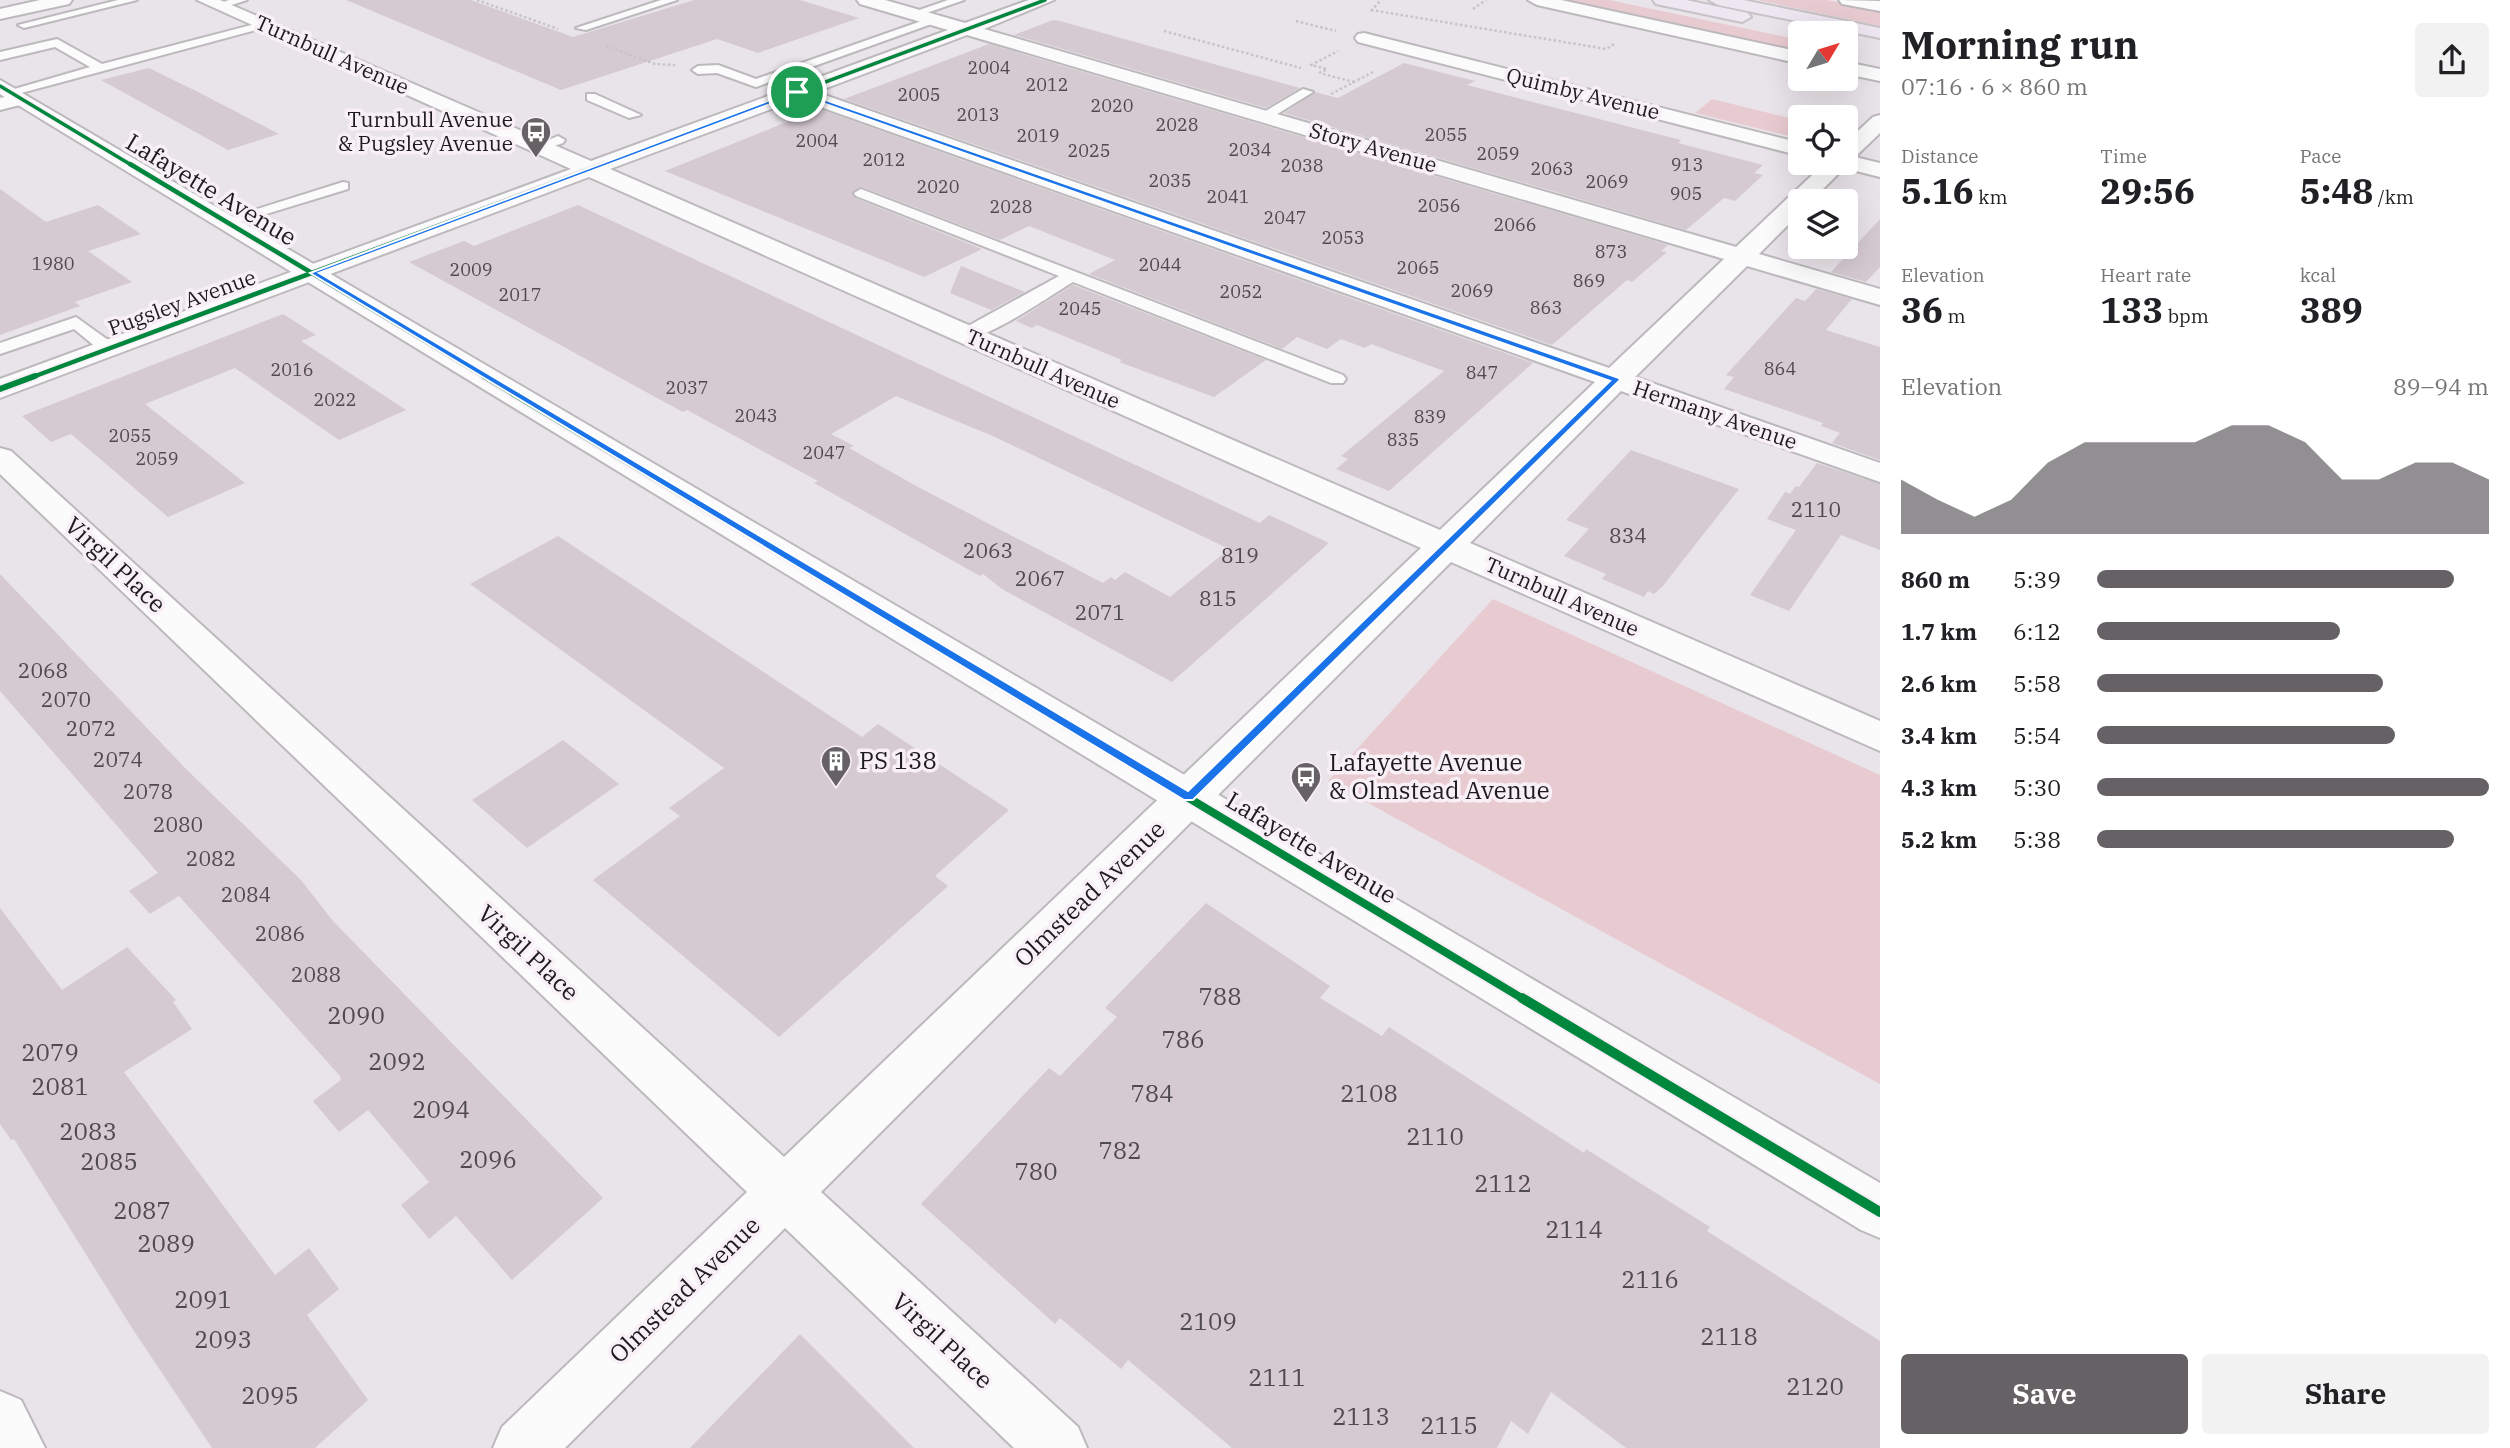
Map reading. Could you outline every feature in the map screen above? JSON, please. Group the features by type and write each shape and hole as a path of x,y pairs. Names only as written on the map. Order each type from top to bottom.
{"highway":[{"path":"1642,0 1730,15"},
{"path":"1662,0 1788,27"},
{"path":"1718,0 1880,33"},
{"path":"1858,41 1880,46"}],"street":[{"path":"0,14 63,0"},
{"name":"Story Avenue","path":"866,0 1880,297"},
{"name":"Pugsley Avenue","path":"0,389 1045,0"},
{"path":"1536,0 1788,55"},
{"path":"1848,0 1880,6"},
{"name":"Turnbull Avenue","path":"213,3 548,144 590,170 1880,737"},
{"name":"Quimby Avenue","path":"1364,38 1788,147"},
{"path":"1858,70 1880,75"},
{"name":"Hermany Avenue","path":"797,92 1880,473"},
{"name":"Lafayette Avenue","path":"8,95 227,221 1880,1212"},
{"path":"1858,142 1880,121"},
{"path":"1858,165 1880,170"},
{"name":"Olmstead Avenue","path":"523,1448 1825,175"},
{"name":"Virgil Place","path":"0,457 1057,1448"},
{"path":"0,1421 15,1448"}],"lane":[{"path":"100,68 56,37 42,35 24,25 132,0"},
{"path":"213,3 242,0"},
{"path":"582,28 672,0"},
{"path":"914,14 952,1"},
{"path":"78,13 95,22 82,25"},
{"path":"698,70 722,64 756,83 933,19"},
{"path":"8,95 263,25"},
{"path":"0,56 56,37"},
{"path":"1264,116 1307,92"},
{"path":"591,97 634,115"},
{"path":"227,221 343,186"},
{"path":"861,193 1337,379"},
{"path":"965,335 991,323 1071,276"},
{"path":"0,349 76,322 109,349"}],"path":[{"path":"1473,9 1486,0"},
{"path":"1371,10 1606,49"},
{"path":"1296,22 1364,38"},
{"path":"1164,32 1354,82"},
{"path":"1319,73 1327,69 1311,65 1344,48"}],"shaded area":[{"path":"1553,0 1609,0 1788,37 1788,50"},
{"path":"1757,0 1827,0 1880,11 1880,26"},
{"path":"1712,99 1788,118 1788,136 1695,113"},
{"path":"1493,599 1880,775 1880,1084 1328,781"}],"building":[{"path":"346,0 471,0 573,37 694,0 800,0 859,18 758,53 717,39 561,90"},
{"path":"1053,20 1300,88 1266,108 1014,35"},
{"path":"989,44 1668,245 1661,251 1667,252 1632,282 1627,280 1552,345 844,99"},
{"path":"1404,63 1475,81 1467,85 1681,140 1678,143 1763,165 1754,173 1763,175 1735,201 1724,198 1686,230 1284,113 1315,92 1338,98"},
{"path":"149,68 279,134 228,150 101,80"},
{"path":"819,109 1533,363 1389,491 1336,469 1348,459 1341,456 1444,371 1371,344 1365,348 1341,339 1327,349 1297,337 1282,349 1089,274 1115,260 1029,226 1000,240 862,187 853,191 855,198 982,249 924,277 665,171"},
{"path":"0,189 46,222 98,205 141,234 88,251 132,282 75,302 80,306 0,335"},
{"path":"578,205 1260,523 1269,515 1329,543 1172,682 1002,589 983,574 980,576 814,483 818,481 687,410 683,412 409,262 464,241 474,246","holes":["896,396 995,437 1229,549 1170,597 1125,572 1115,580 1111,577 1103,583 918,487 849,448 854,446 831,434"]},
{"path":"1880,219 1880,267 1866,282 1831,272 1843,259 1858,259 1858,243"},
{"path":"961,266 1025,292 991,310 950,293"},
{"path":"1073,285 1266,360 1214,397 1119,362 1122,360 1037,325 1032,328 1016,321"},
{"path":"1816,289 1852,299 1826,330 1880,347 1880,460 1832,443 1840,433 1821,426 1823,423 1724,389 1734,377 1726,375 1796,298 1805,301"},
{"path":"283,314 316,335 301,341 406,410 339,440 235,368 145,404 245,483 168,517 71,434 51,442 22,416"},
{"path":"1631,450 1739,489 1662,587 1654,594 1648,591 1644,597 1602,579 1606,574 1564,556 1589,529 1566,520"},
{"path":"1817,463 1880,484 1880,550 1841,535 1789,611 1750,595 1796,530 1767,519 1785,492 1790,494 1796,486 1799,487"},
{"name":"PS 138","path":"558,536 862,737 878,724 1009,810 935,876 948,886 779,1037 593,880 680,816 669,808 724,768 470,584"},
{"path":"0,574 187,770 301,880 333,921 603,1198 512,1280 456,1216 429,1239 401,1205 429,1182 368,1110 339,1132 313,1101 341,1080 340,1076 179,896 150,914 129,891 158,873 0,691"},
{"path":"563,740 619,784 527,848 472,800"},
{"path":"1206,903 1330,986 1320,998 1382,1036 1389,1027 1584,1153 1586,1149 1710,1227 1707,1231 1880,1341 1880,1448 1626,1448 1551,1392 1528,1434 1511,1421 1497,1448 1232,1448 1128,1360 1121,1369 1060,1318 1055,1324 921,1204 1049,1068 1060,1076 1117,1017 1105,1008"},
{"path":"0,908 62,990 127,947 176,1000 173,1002 192,1029 124,1072 275,1275 309,1248 339,1289 307,1315 368,1400 315,1448 212,1448 132,1328 14,1139 11,1140 0,1124"},
{"path":"800,1334 914,1448 690,1448"}],"cycle path":[{"path":"0,389 1045,0"},
{"path":"0,86 1880,1212"}],"place":[{"name":"Turnbull Avenue & Pugsley Avenue","path":"536,159"},
{"name":"PS 138","path":"836,788"},
{"name":"Lafayette Avenue & Olmstead Avenue","path":"1306,804"}],"route":[{"path":"797,92 1616,380 1189,797 314,273 797,92"}]}
